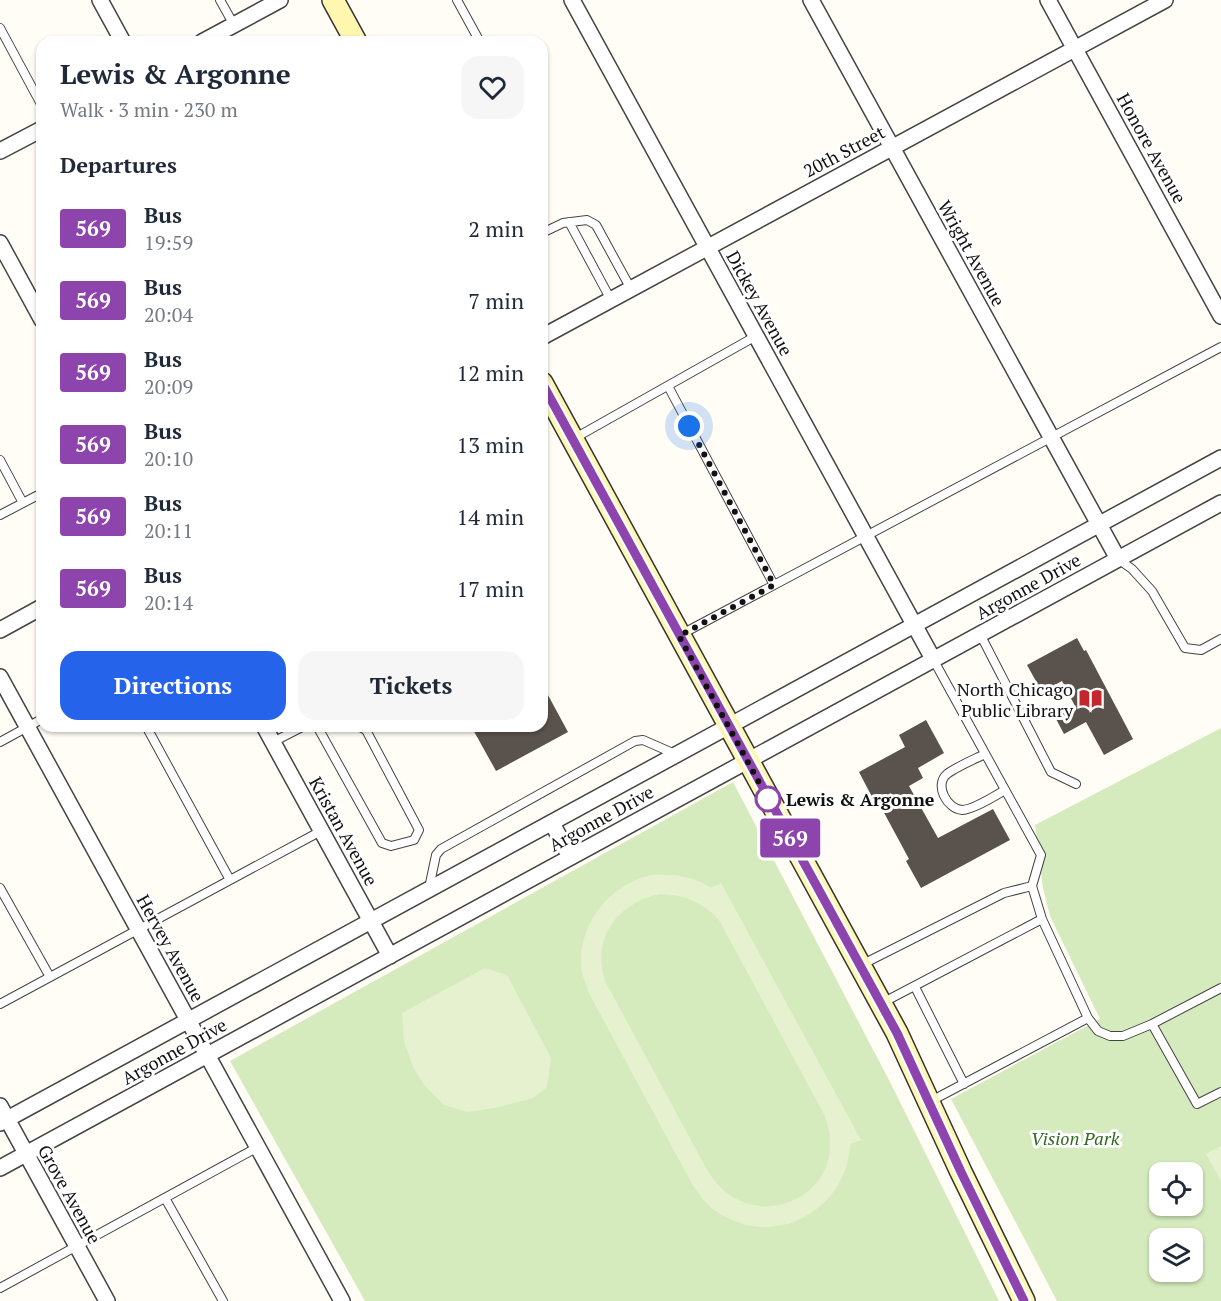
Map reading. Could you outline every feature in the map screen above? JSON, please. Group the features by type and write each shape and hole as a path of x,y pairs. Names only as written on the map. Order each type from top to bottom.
{"main road":[{"path":"333,0 353,36"},
{"path":"548,394 897,1033 1024,1301"}],"street":[{"path":"100,0 120,36"},
{"path":"213,36 280,0"},
{"name":"Dickey Avenue","path":"572,0 933,660"},
{"name":"Wright Avenue","path":"811,0 1118,559"},
{"name":"Honore Avenue","path":"1048,0 1221,315"},
{"name":"20th Street","path":"548,334 1165,0"},
{"path":"0,151 36,132"},
{"path":"0,243 36,309"},
{"name":"Argonne Drive","path":"2,1116 188,1020 429,890 1221,458"},
{"name":"Argonne Drive","path":"0,1168 1221,503"},
{"path":"0,630 36,610"},
{"name":"Hervey Avenue","path":"0,677 342,1301"},
{"name":"Kristan Avenue","path":"267,732 390,956"},
{"path":"552,823 570,857"},
{"name":"Grove Avenue","path":"2,1116 26,1154 107,1301"}],"lane":[{"path":"220,0 234,25"},
{"path":"457,0 477,36"},
{"path":"0,28 36,95"},
{"path":"548,230 569,222 588,220 596,225 631,289"},
{"path":"569,222 610,300"},
{"path":"572,440 756,336"},
{"path":"679,636 1221,347"},
{"path":"668,386 774,585"},
{"path":"0,460 23,502"},
{"path":"0,515 36,495"},
{"path":"1118,559 1132,569 1152,591 1185,648 1201,650 1221,639"},
{"path":"980,634 1052,772 1076,784"},
{"path":"933,660 1041,855 1032,886 1042,919 1088,1018 1098,1031 1110,1036 1123,1036 1152,1024 1221,988"},
{"path":"0,742 36,723"},
{"path":"149,732 230,880"},
{"path":"273,742 292,732"},
{"path":"320,732 382,843 392,846 414,840 419,830 367,732"},
{"path":"429,890 436,855 441,849 635,741 643,741 676,755"},
{"path":"985,754 947,774 942,780 944,798 951,806 960,810 969,809 1005,790"},
{"path":"0,1004 321,831"},
{"path":"860,965 1004,893 1032,886"},
{"path":"0,888 50,977"},
{"path":"881,1004 1042,919"},
{"path":"915,987 964,1084"},
{"path":"928,1102 1088,1018"},
{"path":"1152,1024 1197,1104 1221,1092"},
{"path":"0,1288 258,1147"},
{"path":"165,1198 223,1301"}],"green space":[{"name":"Vision Park","path":"1221,728 1221,1301 1057,1301 951,1099 1100,1019 1050,916 1043,888 1035,825"},
{"path":"733,782 890,1082 999,1301 365,1301 230,1061"},
{"path":"652,875 668,875 690,878 711,888 721,883 861,1140 850,1144 846,1166 838,1185 825,1202 809,1214 790,1223 770,1227 749,1225 722,1215 706,1202 690,1180 590,995 582,972 581,955 590,924 598,910 609,898 636,880","holes":["660,894 692,900 706,908 719,920 825,1116 830,1145 825,1169 812,1188 792,1201 770,1206 747,1203 724,1191 706,1168 605,981 602,950 605,937 612,924 632,905"]},
{"path":"485,968 507,975 551,1058 547,1087 533,1098 495,1108 467,1112 444,1105 425,1086 413,1067 404,1041 402,1013"},
{"path":"1221,1146 1221,1181 1206,1154"}],"building":[{"name":"North Chicago Public Library","path":"1077,638 1084,651 1086,650 1133,739 1104,755 1086,722 1064,734 1055,717 1075,706 1062,681 1042,692 1027,665"},
{"path":"548,695 568,732 496,771 474,732 548,732"},
{"path":"926,720 944,753 918,768 923,778 909,786 938,838 993,809 1010,840 921,888 906,861 909,859 875,796 872,797 859,772 905,747 899,735"}],"bus line":[{"name":"569","path":"548,394 897,1033 1024,1301"}],"place":[{"name":"North Chicago Public Library","path":"1091,699"},
{"name":"Lewis & Argonne","path":"768,799"}],"route":[{"path":"689,426 774,585 679,636 768,799"}]}
